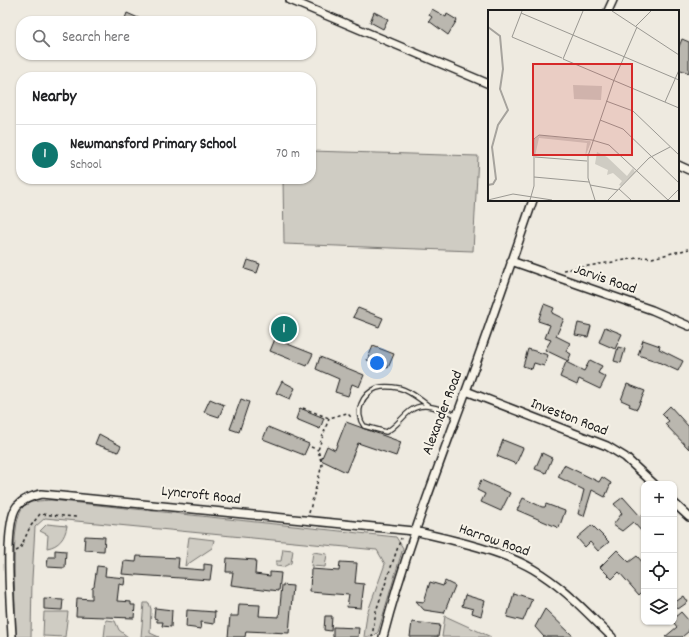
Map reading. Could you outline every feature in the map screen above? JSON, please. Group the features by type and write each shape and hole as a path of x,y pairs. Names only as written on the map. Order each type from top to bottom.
{"street":[{"path":"290,0 488,84"},
{"path":"608,10 613,0"},
{"path":"679,165 689,170"},
{"name":"Alexander Road","path":"383,637 395,590 414,531 466,391 533,201"},
{"name":"Jarvis Road","path":"511,261 666,315 689,326"},
{"name":"Investon Road","path":"466,391 607,446 625,457 651,481"},
{"name":"Lyncroft Road","path":"12,637 9,534 12,515 17,506 26,499 41,494 414,531"},
{"path":"677,506 689,517"},
{"name":"Harrow Road","path":"414,531 514,560 533,569 567,592 612,637"}],"lane":[{"path":"429,406 411,392 390,387 378,388 370,392 361,402 359,414 364,426 386,432 393,428 410,411 420,406 429,406 457,414"}],"path":[{"path":"552,275 567,268 644,257 652,258 689,249"},
{"path":"303,408 329,418 347,413 352,418"},
{"path":"307,520 322,465 318,450 329,418"},
{"path":"311,447 318,450"},
{"path":"10,555 20,549 30,528 40,514 76,517"},
{"path":"372,637 376,611 386,577 401,542 401,530"}],"shaded area":[{"path":"316,151 478,156 473,251 284,244 283,184 316,184"},
{"path":"51,500 396,537 403,548 378,632 373,637 364,637 367,614 385,564 377,550 45,518 35,527 31,637 16,637 14,550 18,518 22,508 25,505 35,501"},
{"path":"47,524 67,526 61,541 47,548 48,535 40,531"},
{"path":"189,537 214,540 212,548 185,566"},
{"path":"283,549 293,550 291,563 283,567 276,566 276,561 281,561"},
{"path":"313,552 327,554 325,567 311,566"},
{"path":"144,603 149,603 151,609 150,633 159,637 141,637"},
{"path":"44,612 68,612 65,637 43,636"},
{"path":"445,616 491,637 442,637"},
{"path":"106,620 115,621 119,630 128,637 104,637"}],"building":[{"path":"432,9 446,17 447,14 457,20 448,35 429,21 432,17 429,15"},
{"path":"374,12 388,19 383,29 370,22"},
{"path":"127,13 134,16 126,16"},
{"path":"682,39 689,42 689,73 679,69 679,46"},
{"path":"248,260 260,264 257,273 245,269"},
{"path":"544,304 554,308 552,313 564,319 556,336 570,343 566,351 571,354 568,361 545,350 551,340 545,338 550,325 538,321"},
{"path":"358,308 383,318 379,327 353,317"},
{"path":"578,323 591,326 588,337 575,335"},
{"path":"605,327 622,334 615,349 599,342"},
{"path":"275,339 313,354 307,366 270,351"},
{"path":"643,340 660,346 659,349 683,361 678,371 638,355"},
{"path":"373,346 394,354 388,368 367,360"},
{"path":"618,347 625,349 621,363 614,361"},
{"path":"528,349 548,355 544,366 534,363 532,369 523,366"},
{"path":"320,357 364,375 359,387 352,384 348,396 335,392 339,379 316,369"},
{"path":"590,360 602,366 598,373 606,377 600,389 579,379 577,385 560,377 566,362 584,371"},
{"path":"282,381 295,388 290,399 276,393"},
{"path":"627,384 645,391 637,409 629,406 630,404 621,400"},
{"path":"210,399 224,405 219,417 204,412"},
{"path":"241,399 249,402 239,432 230,429"},
{"path":"670,406 689,427 689,449 665,424 669,421 662,414"},
{"path":"300,408 324,418 320,429 296,419"},
{"path":"346,422 401,442 396,456 358,443 346,472 321,460 327,446 335,450"},
{"path":"268,427 309,444 304,455 263,439"},
{"path":"99,434 121,446 118,452 95,444"},
{"path":"503,440 523,448 516,464 497,456"},
{"path":"542,453 552,458 546,473 535,469"},
{"path":"564,465 599,482 602,477 611,483 605,497 592,490 584,516 578,514 584,490 558,477"},
{"path":"481,480 510,493 501,511 481,502 485,494 477,490"},
{"path":"623,497 640,516 641,515 641,531 633,522 622,531 613,525 622,513 614,504"},
{"path":"523,498 542,507 545,507 546,504 565,511 559,528 517,510"},
{"path":"592,525 609,542 598,551 590,542 585,547 577,538"},
{"path":"85,536 105,537 104,551 84,550"},
{"path":"55,550 66,551 65,568 47,567 48,557 55,557"},
{"path":"617,550 629,562 637,556 641,561 641,593 639,595 619,572 612,579 600,567"},
{"path":"137,556 179,558 178,568 204,570 204,564 212,565 210,580 122,574 124,561 136,562"},
{"path":"227,558 256,560 255,574 270,576 270,572 281,573 279,591 231,585 233,572 226,572"},
{"path":"340,562 357,563 355,583 364,584 361,608 347,607 349,595 310,592 311,569 339,571"},
{"path":"97,566 106,567 105,576 125,578 124,585 119,584 117,601 131,602 131,605 135,605 134,618 76,616 77,598 92,599 92,587 94,586"},
{"path":"445,581 455,586 444,613 424,610 416,601 424,602 430,582 443,586"},
{"path":"282,585 293,586 289,633 246,631 245,637 228,637 230,616 238,616 239,604 260,605 259,616 279,617"},
{"path":"514,593 532,599 523,621 507,617"},
{"path":"465,595 485,601 481,616 472,613 473,609 462,606"},
{"path":"684,596 688,602 678,609 677,601"},
{"path":"44,598 63,599 62,610 44,609"},
{"path":"155,608 172,610 171,627 162,626 163,622 157,622 157,619 154,618"},
{"path":"545,609 574,637 544,637 535,627"},
{"path":"187,610 215,612 214,624 200,622 201,629 186,627"},
{"path":"681,612 689,621 689,631 682,637 665,637 677,627 676,625 677,625 677,615"},
{"path":"325,616 332,616 331,631 324,630"},
{"path":"412,622 440,625 438,637 410,637"},
{"path":"333,627 359,628 358,637 333,637"}],"place":[{"name":"Newmansford Primary School","path":"284,329"}]}
